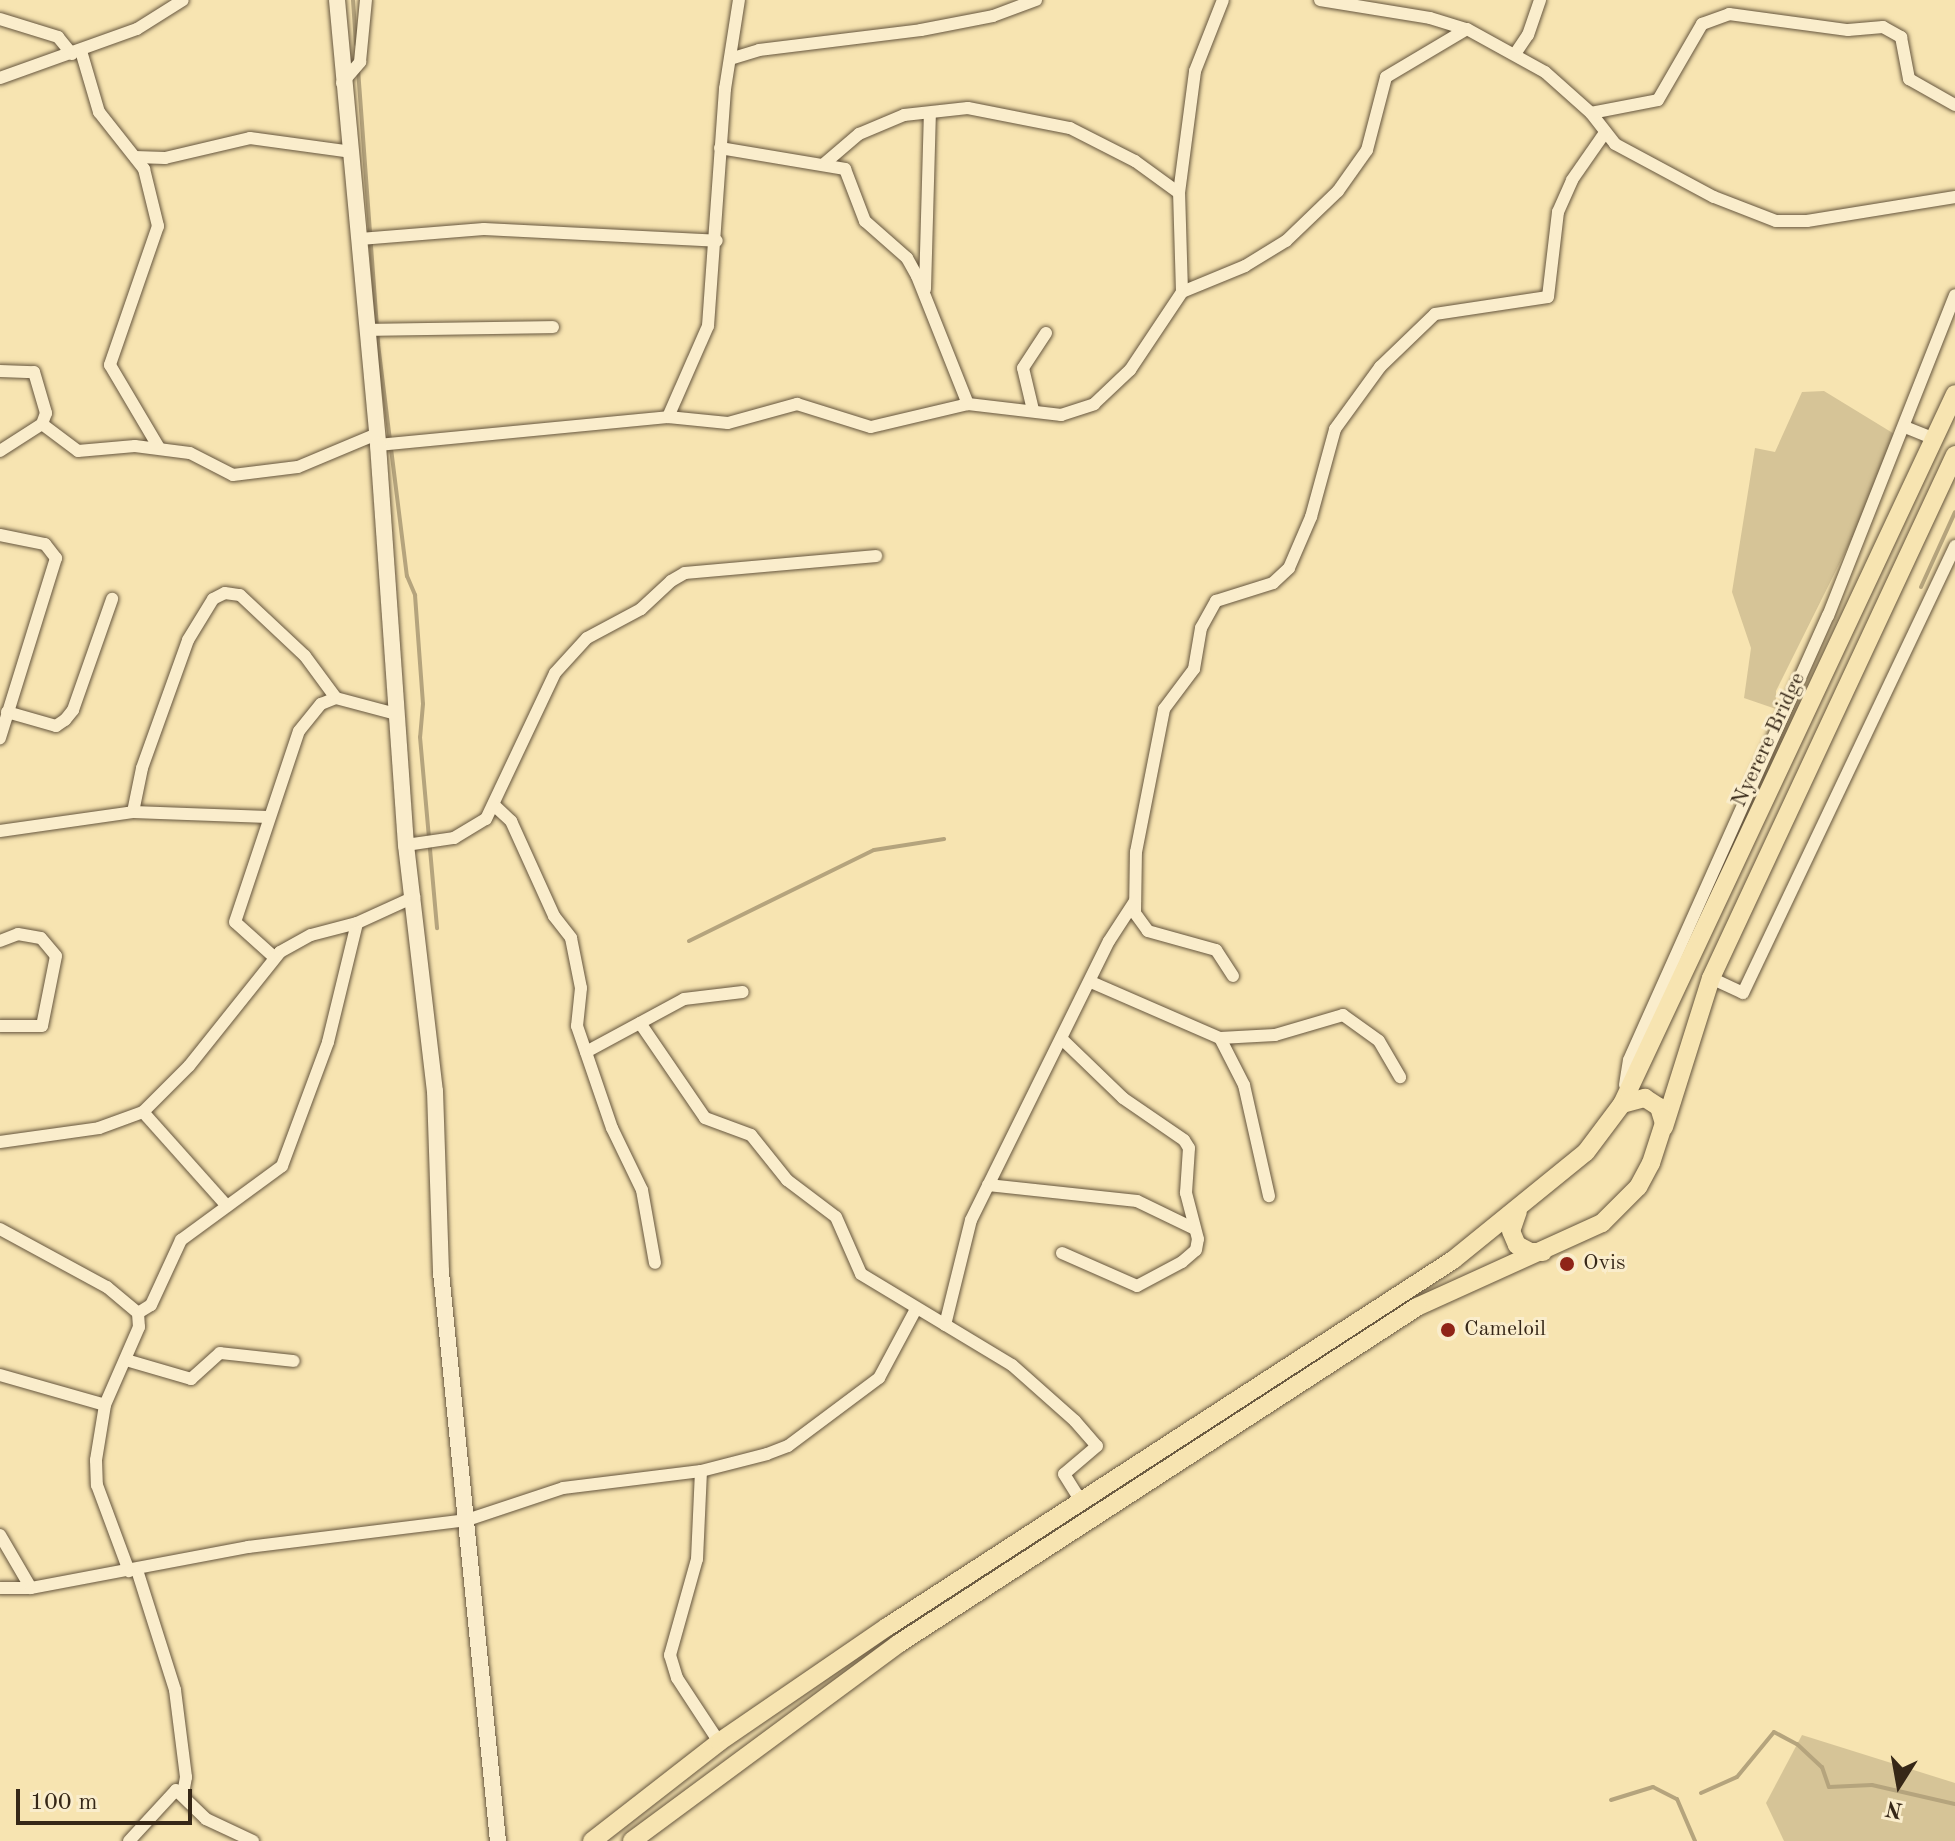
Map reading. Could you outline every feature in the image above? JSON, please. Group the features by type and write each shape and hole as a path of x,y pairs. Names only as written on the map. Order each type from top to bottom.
{"main road":[{"name":"Nyerere Bridge","path":"592,1841 719,1742 1079,1498 1453,1260 1586,1152 1622,1104 1955,394"},
{"path":"632,1841 898,1644 1417,1307 1550,1250 1621,1207 1638,1187 1663,1131 1711,978 1955,455"},
{"path":"1622,1104 1636,1098 1653,1101 1663,1114 1663,1131"},
{"path":"1522,1207 1511,1223 1513,1238 1530,1252 1550,1250"}],"street":[{"path":"0,78 137,29 183,0"},
{"path":"337,0 342,83 352,152 378,440 406,845 435,1091 441,1272 498,1841"},
{"path":"342,83 360,62 366,0"},
{"path":"668,417 708,326 717,241 720,148 739,0"},
{"path":"730,59 759,50 921,30 993,16 1036,0"},
{"path":"1182,292 1179,193 1195,71 1223,0"},
{"path":"1320,0 1430,18 1467,29 1545,72 1591,113 1604,134 1714,197 1776,221 1807,221 1955,197"},
{"path":"1515,54 1528,35 1540,0"},
{"path":"1591,113 1658,100 1702,24 1729,14 1848,30 1883,27 1901,37 1909,79 1955,105"},
{"path":"0,19 58,37 77,52 99,112 135,157 148,182 158,226 110,365 159,448"},
{"path":"42,424 78,451 159,448 198,454 233,475 267,475 378,440 668,417 728,423 797,404 871,427 968,404 1074,414 1094,404 1130,370 1182,292 1245,266 1286,241 1338,191 1367,150 1386,77 1467,29"},
{"path":"825,163 859,134 904,115 968,108 1070,128 1135,161 1179,193"},
{"path":"925,293 930,113"},
{"path":"1233,976 1216,950 1170,940 1140,926 1135,901 1136,852 1157,731 1164,709 1194,669 1209,609 1216,601 1273,583 1289,568 1311,517 1335,429 1380,367 1435,314 1548,297 1558,212 1572,180 1604,134"},
{"path":"135,157 165,158 250,138 352,152"},
{"path":"720,148 825,163 850,174 865,221 907,258 925,293 968,404"},
{"path":"360,239 395,232 497,229 717,241"},
{"path":"1622,1104 1629,1060 1822,630 1955,295"},
{"path":"368,330 553,327"},
{"path":"1033,410 1023,368 1046,333"},
{"path":"0,371 34,372 46,410 42,424 0,451"},
{"path":"1905,427 1934,439"},
{"path":"0,535 45,544 56,558 0,738"},
{"path":"1711,978 1743,993 1954,551"},
{"path":"406,845 454,838 476,827 496,807 555,673 587,638 641,609 671,581 685,573 876,556"},
{"path":"133,812 142,768 188,640 213,599 240,595 305,656 336,698"},
{"path":"7,712 46,725 65,720 73,710 112,599"},
{"path":"274,957 235,922 299,731 321,704 336,698 396,714"},
{"path":"496,807 511,821 554,916 571,938 581,988 577,1026 612,1128 642,1190 655,1263"},
{"path":"0,831 133,812 268,817"},
{"path":"0,1142 99,1128 143,1112 189,1066 274,957 311,935 357,923 414,897"},
{"path":"945,1325 962,1246 988,1185 1135,901"},
{"path":"138,1313 151,1305 181,1240 266,1182 290,1153 328,1042 357,923"},
{"path":"0,941 18,934 41,938 54,947 56,956 42,1026 0,1026"},
{"path":"1091,982 1220,1038 1275,1035 1343,1015 1379,1041 1400,1077"},
{"path":"586,1052 684,999 743,992"},
{"path":"640,1023 697,1109 751,1135 787,1180 836,1217 861,1274 1012,1365 1097,1446 1064,1474 1079,1498"},
{"path":"1220,1038 1244,1085 1269,1196"},
{"path":"1062,1039 1123,1098 1184,1140 1189,1148 1186,1193 1195,1229 1196,1250 1137,1286 1062,1253"},
{"path":"143,1112 227,1206"},
{"path":"988,1185 1137,1201 1195,1229"},
{"path":"0,1229 107,1287 138,1313 139,1327 105,1405 96,1477 175,1690 185,1767 183,1794"},
{"path":"0,1588 31,1588 248,1547 467,1520 563,1488 701,1471 788,1446 835,1414 879,1378 916,1309"},
{"path":"126,1360 191,1379 220,1353 294,1361"},
{"path":"0,1375 105,1405"},
{"path":"701,1471 697,1559 670,1655 677,1678 719,1742"},
{"path":"0,1535 31,1588"},
{"path":"129,1841 169,1793 176,1790 206,1819 253,1841"}],"shaded area":[{"path":"1824,391 1896,435 1895,452 1776,691 1776,709 1744,698 1751,648 1732,592 1755,448 1775,452 1802,392"},
{"path":"1802,1735 1955,1783 1955,1841 1784,1841 1766,1803"}],"waterway":[{"path":"353,0 356,44"},
{"path":"358,69 378,344 407,576 415,595 423,704 420,737 437,928"},
{"path":"1921,587 1955,512"},
{"path":"689,941 874,850 944,839"},
{"path":"1701,1793 1737,1777 1774,1732 1797,1744 1822,1767 1829,1787 1872,1785 1955,1804"},
{"path":"1611,1800 1653,1787 1677,1799 1695,1841"}],"place":[{"name":"Ovis","path":"1567,1264"},
{"name":"Cameloil","path":"1448,1330"}]}
